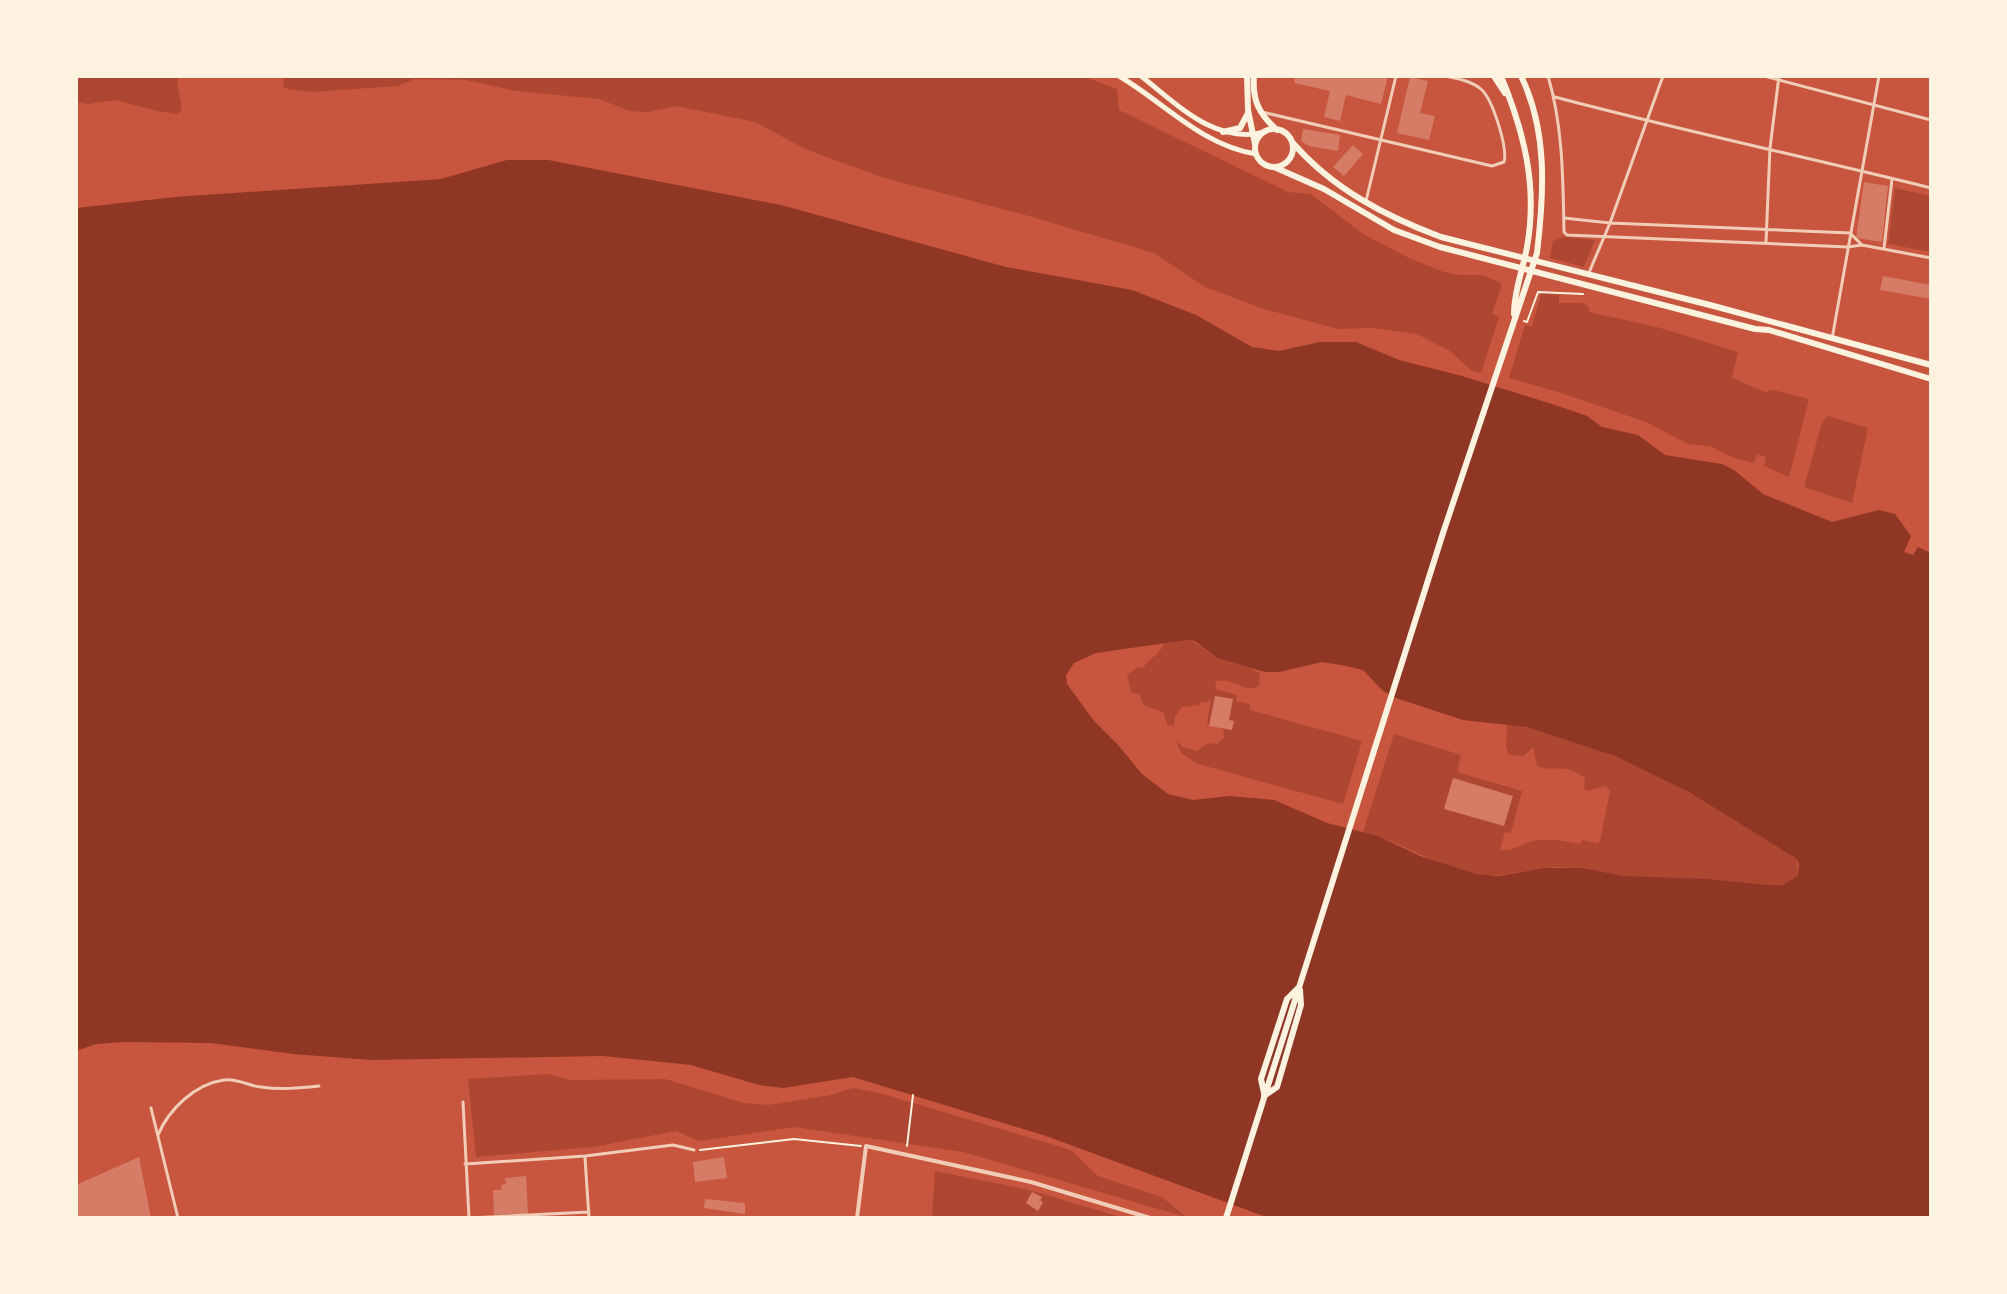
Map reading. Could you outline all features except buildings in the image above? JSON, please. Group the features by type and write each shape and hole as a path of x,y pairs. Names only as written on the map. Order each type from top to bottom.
{"highway":[{"path":"1247,76 1248,110 1256,152 1263,164 1324,189 1394,230 1440,247 1755,329 1769,330 1931,379"},
{"path":"1254,76 1254,95 1259,111 1277,130 1286,134 1341,186 1399,221 1441,237 1931,365"},
{"path":"1494,76 1512,102"},
{"path":"1501,76 1525,142 1531,175 1532,199 1526,251 1514,297 1513,317"},
{"path":"1264,1096 1277,1087 1301,1005 1300,987 1513,317 1529,283 1537,253 1543,204 1543,160 1532,107 1522,78"},
{"path":"1223,132 1240,128 1248,110"},
{"path":"1256,152 1258,140 1265,132 1277,130"},
{"path":"1274,167 1290,160 1293,143"},
{"path":"1226,1218 1264,1096 1261,1079 1287,999 1300,987"}],"main road":[{"path":"1119,76 1199,132 1230,148 1256,152"},
{"path":"1142,76 1177,106 1223,132 1240,136 1265,132"}],"street":[{"path":"1365,203 1396,76"},
{"path":"1259,111 1492,166 1504,162 1505,151 1486,95 1469,82 1446,76"},
{"path":"1548,76 1555,97 1564,191 1564,232 1567,235 1848,247 1862,245 1931,258"},
{"path":"1588,276 1663,76"},
{"path":"1764,76 1931,120"},
{"path":"1832,339 1879,76"},
{"path":"1766,242 1770,148 1779,78"},
{"path":"1555,97 1931,188"},
{"path":"1884,248 1892,179"},
{"path":"1564,218 1610,223 1850,233 1862,245"},
{"path":"158,1135 164,1121 182,1100 220,1081 232,1080 259,1087 319,1086"},
{"path":"463,1102 469,1218 589,1212"},
{"path":"151,1108 178,1218"},
{"path":"465,1164 585,1156 673,1145 694,1150"},
{"path":"857,1218 866,1146 1031,1182 1150,1218"},
{"path":"585,1156 589,1218"}],"path":[{"path":"907,1146 913,1095"},
{"path":"694,1150 794,1139 866,1146"}],"shaded area":[{"path":"76,76 180,76 177,84 181,110 177,114 157,111 115,100 89,104 76,102"},
{"path":"284,76 1082,76 1117,89 1119,110 1288,192 1311,194 1363,234 1409,258 1444,272 1483,275 1502,284 1492,314 1499,317 1481,373 1472,371 1450,351 1417,334 1372,328 1338,329 1264,309 1205,287 1154,253 884,178 805,149 755,122 677,106 647,112 630,111 599,99 516,91 466,80 415,79 397,86 312,92 288,89 283,86"},
{"path":"507,160 548,160 781,205 1006,267 1132,290 1196,315 1252,347 1279,351 1320,342 1356,342 1399,360 1462,376 1587,416 1602,427 1638,435 1665,455 1722,464 1763,494 1832,522 1879,510 1895,514 1911,536 1904,552 1913,555 1918,547 1931,553 1931,1218 1269,1218 1046,1136 853,1077 783,1088 759,1085 691,1065 603,1056 371,1060 211,1043 124,1042 96,1044 76,1051 76,208 175,197 441,179","holes":["1195,641 1217,658 1265,672 1279,672 1322,662 1363,670 1383,691 1396,698 1463,720 1527,727 1615,756 1689,792 1797,859 1798,876 1782,885 1767,885 1623,876 1582,868 1544,868 1499,876 1476,874 1420,856 1378,836 1327,823 1274,800 1230,796 1193,800 1168,794 1142,774 1094,721 1067,684 1066,675 1074,663 1096,653"]},
{"path":"1895,188 1931,196 1931,252 1888,244"},
{"path":"1564,237 1595,240 1584,267 1550,258 1553,241"},
{"path":"1541,294 1559,295 1559,303 1583,303 1589,307 1589,312 1657,327 1738,352 1732,378 1767,393 1769,389 1809,399 1789,477 1764,466 1766,457 1757,454 1754,463 1734,458 1710,446 1688,444 1646,422 1509,378 1525,325 1532,326"},
{"path":"1827,416 1868,428 1852,503 1804,487 1821,426"},
{"path":"1187,640 1216,657 1260,674 1259,686 1253,688 1221,680 1215,682 1217,690 1237,695 1236,701 1250,704 1250,710 1362,741 1343,804 1198,764 1181,753 1175,739 1183,747 1196,751 1209,743 1217,744 1224,738 1223,729 1207,724 1211,698 1206,703 1182,707 1175,716 1174,725 1168,726 1163,712 1143,705 1140,695 1131,692 1127,675 1138,667 1143,668 1164,643"},
{"path":"1507,723 1594,748 1650,771 1797,859 1798,876 1789,882 1766,886 1703,879 1634,877 1566,867 1498,875 1478,874 1448,866 1363,832 1394,734 1461,755 1457,772 1522,791 1511,833 1505,832 1500,850 1538,840 1580,844 1582,840 1600,841 1610,791 1606,786 1587,791 1585,778 1577,773 1537,766 1533,747 1524,756 1509,755 1506,747"},
{"path":"550,1074 570,1080 665,1079 744,1103 768,1105 831,1095 853,1088 883,1094 1071,1150 1098,1176 1162,1197 1186,1217 963,1152 794,1127 699,1141 676,1131 593,1147 476,1157 468,1079"},
{"path":"935,1171 1026,1189 1124,1218 932,1218"}]}
